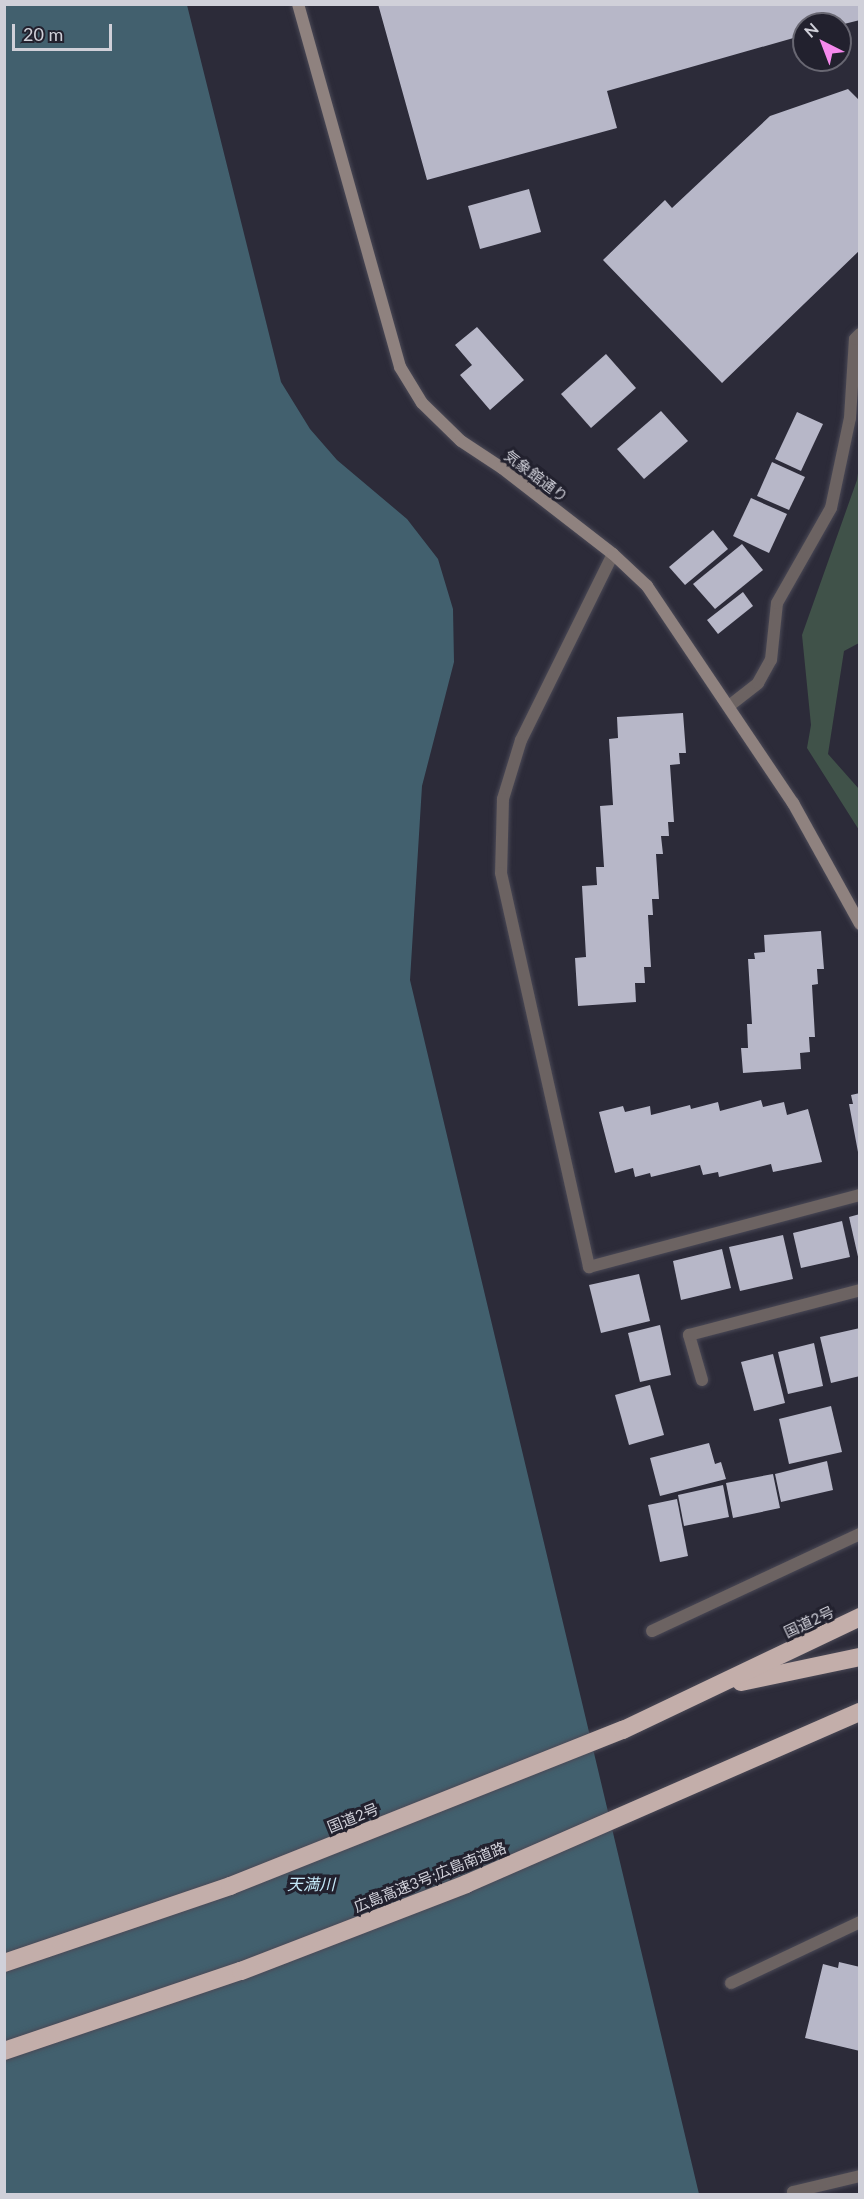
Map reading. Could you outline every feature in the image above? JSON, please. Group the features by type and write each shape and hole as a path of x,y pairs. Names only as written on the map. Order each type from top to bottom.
{"highway":[{"name":"国道2号","path":"4,1962 230,1886 623,1730 860,1617"},
{"name":"国道2号","path":"709,1689 860,1657"},
{"name":"広島高速3号;広島南道路","path":"4,2051 240,1971 466,1884 716,1777 860,1712"}],"street":[{"name":"気象館通り","path":"298,4 400,367 422,403 461,441 502,468 613,554 647,586 794,803 860,924"},
{"path":"729,706 758,683 771,660 777,603 831,508 850,418 855,339 860,334"},
{"path":"613,554 521,740 503,799 501,873 589,1267 860,1195"},
{"path":"702,1380 689,1335 860,1290"},
{"path":"652,1631 860,1533"},
{"path":"731,1983 860,1922"},
{"path":"794,2194 793,2192 860,2176"}],"green space":[{"path":"859,466 859,643 844,651 828,754 859,789 859,830 807,748 811,725 802,635 857,480"}],"water":[{"name":"天満川","path":"5,5 187,5 281,382 310,429 337,460 407,519 438,559 453,609 454,662 422,786 410,980 699,2194 5,2194"}],"building":[{"path":"378,4 860,4 860,20 852,22 852,12 792,12 792,38 607,91 617,128 427,180"},
{"path":"848,89 860,101 860,250 722,383 603,260 665,200 672,208 770,116"},
{"path":"529,189 541,232 480,249 468,206"},
{"path":"477,327 524,380 490,410 460,375 472,365 455,345"},
{"path":"606,354 636,388 591,428 561,394"},
{"path":"661,411 688,441 644,479 617,449"},
{"path":"797,412 823,424 801,471 775,459"},
{"path":"772,462 805,477 789,510 757,496"},
{"path":"751,498 787,514 769,553 733,536"},
{"path":"713,530 728,549 685,585 669,567"},
{"path":"742,544 763,570 715,609 693,584"},
{"path":"743,592 753,606 718,634 707,620"},
{"path":"683,713 686,753 679,753 680,764 670,765 674,822 668,822 669,836 661,836 663,854 656,854 659,899 652,899 653,915 648,915 651,967 644,967 645,983 635,983 636,1002 578,1006 575,958 586,957 582,886 597,885 596,867 604,867 600,806 613,805 609,739 618,738 617,717"},
{"path":"821,931 824,969 817,969 818,984 812,985 815,1037 809,1037 810,1052 800,1053 801,1069 743,1073 741,1048 748,1048 747,1024 752,1024 748,959 755,959 754,953 765,952 764,935"},
{"path":"860,1093 860,1152 858,1152 849,1104 853,1104 851,1095"},
{"path":"761,1100 763,1107 784,1102 787,1115 808,1109 822,1162 773,1172 771,1164 719,1177 718,1172 703,1175 700,1165 651,1177 650,1173 635,1177 633,1168 615,1173 599,1112 623,1106 625,1112 650,1106 651,1115 690,1105 691,1109 718,1102 720,1111"},
{"path":"860,1214 860,1261 859,1261 849,1217"},
{"path":"842,1221 850,1257 801,1268 793,1233"},
{"path":"783,1235 793,1279 740,1291 729,1247"},
{"path":"722,1249 731,1288 681,1300 673,1261"},
{"path":"639,1274 650,1321 601,1333 589,1285"},
{"path":"660,1325 671,1375 640,1382 628,1333"},
{"path":"860,1328 860,1376 831,1383 820,1337"},
{"path":"814,1343 823,1386 788,1394 778,1352"},
{"path":"773,1354 785,1403 754,1411 741,1362"},
{"path":"650,1385 664,1435 629,1445 615,1395"},
{"path":"831,1406 842,1452 789,1464 779,1419"},
{"path":"709,1443 715,1464 721,1462 726,1479 660,1496 650,1458"},
{"path":"827,1461 833,1490 781,1502 775,1474"},
{"path":"773,1474 780,1508 733,1518 726,1483"},
{"path":"723,1485 729,1517 684,1526 678,1495"},
{"path":"677,1499 688,1556 660,1562 648,1505"},
{"path":"839,1962 860,1967 860,2051 805,2038 823,1964 838,1968"}]}
